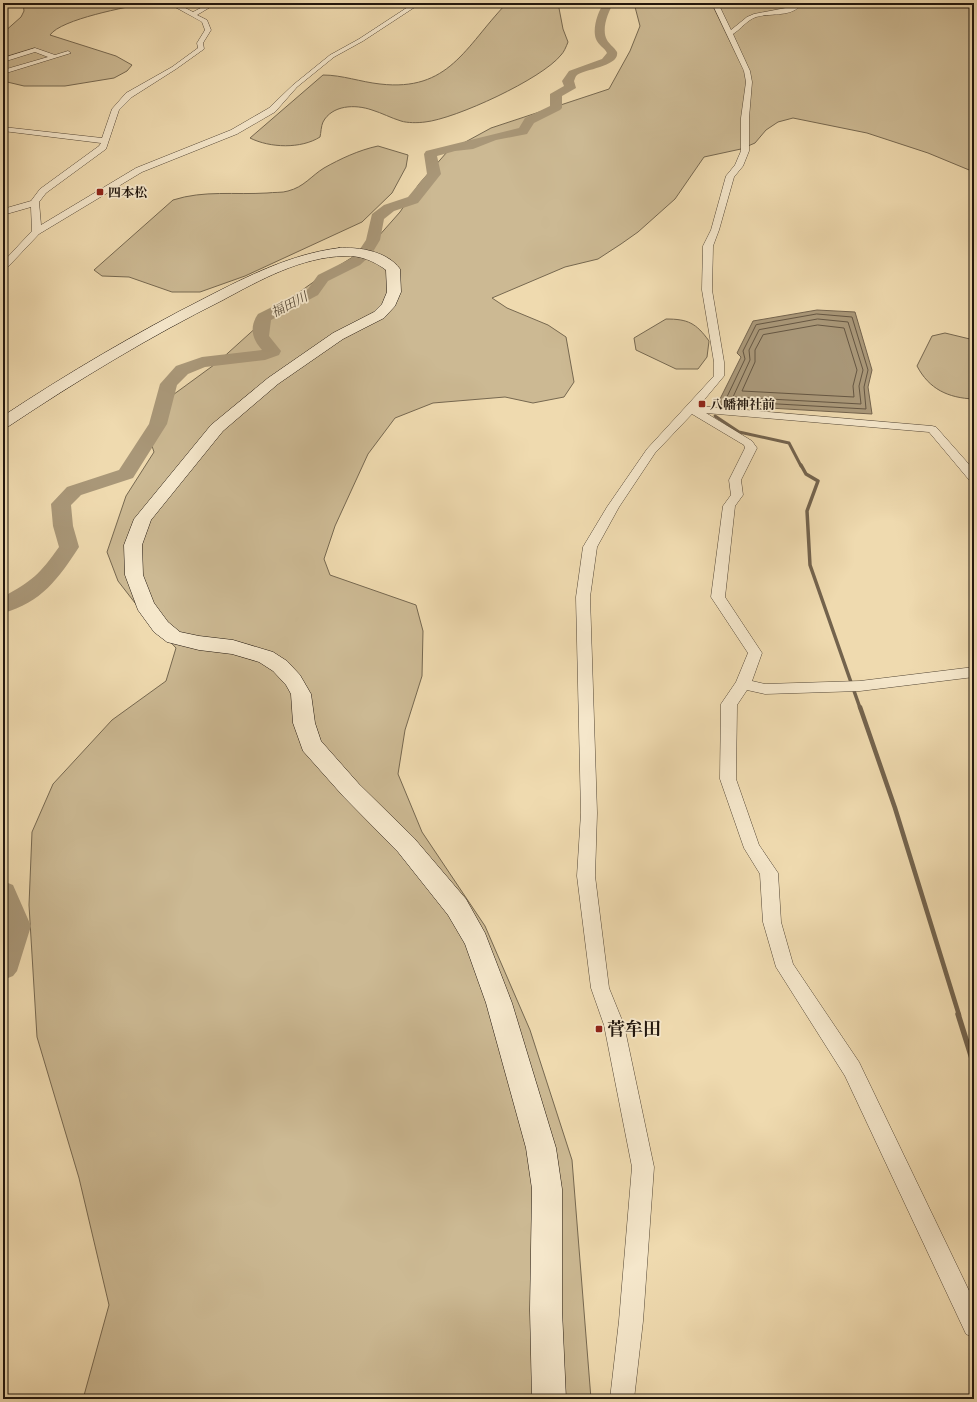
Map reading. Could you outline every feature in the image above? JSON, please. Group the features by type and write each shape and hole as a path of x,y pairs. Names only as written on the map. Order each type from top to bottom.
{"street":[{"path":"36,232 36,204 43,191 103,147 116,109 129,95 174,68 201,49 200,43 208,30 205,21 171,3"},
{"path":"194,14 214,3"},
{"path":"3,267 36,232 139,170 168,157 234,132 272,110 295,86 332,56 361,40 418,3"},
{"path":"622,1399 631,1321 643,1168 630,1097 614,1025 600,988 586,876 589,813 583,597 590,547 613,507 650,451 691,409 719,376 719,362 707,290 708,246 715,230 730,176 739,166 745,151 745,118 750,82 747,71 715,3"},
{"path":"730,33 739,28 749,18 756,15 793,9 796,7 796,3"},
{"path":"3,61 35,50 55,57"},
{"path":"3,72 68,53"},
{"path":"3,61 18,68"},
{"path":"3,129 104,141"},
{"path":"3,212 36,204"},
{"path":"3,423 85,369 198,306 291,263 314,256 339,252 368,255 387,263 393,269 394,292 388,306 379,315 338,336 273,381 217,428 143,519 133,545 134,575 144,605 161,627 174,637 199,643 233,646 266,657 280,666 293,680 301,694 304,723 311,745 351,790 406,845 457,907 476,941 499,1003 541,1148 547,1189 546,1310 549,1399"},
{"path":"691,409 932,429 974,478"},
{"path":"691,409 748,443 751,448 735,480 737,495 729,506 718,597 755,653 743,684 729,704 728,779 752,848 769,873 772,922 785,967 852,1069 974,1326"},
{"path":"743,684 765,689 860,686 974,672"}],"shaded area":[{"path":"23,3 148,3 95,14 67,24 57,29 50,35 116,56 132,65 127,71 114,78 65,86 24,86 3,81 3,33 21,17 24,11"},
{"path":"503,3 558,3 563,29 568,42 562,54 551,65 518,86 456,114 425,122 403,122 365,108 344,107 327,116 322,125 320,137 304,144 285,146 267,144 250,138 323,75 380,84 404,85 423,81 439,74 454,63 466,50 506,4"},
{"path":"634,3 974,3 974,172 928,153 867,133 793,118 778,122 766,130 755,143 741,149 704,157 675,199 638,232 621,244 598,259 565,267 492,298 507,308 548,325 566,337 574,382 564,397 533,403 505,397 433,403 395,418 368,454 335,526 324,559 330,575 416,605 423,631 422,676 405,730 398,774 422,832 485,926 530,1030 572,1160 591,1399 83,1399 109,1305 79,1178 37,1037 29,905 32,832 53,784 112,720 166,681 176,648 142,612 118,581 107,552 126,496 154,452 148,434 166,400 218,362 280,306 319,278 369,247 400,212 419,184 447,152 491,128 609,89 630,51 640,26"},
{"path":"378,146 408,155 406,167 392,193 362,222 245,276 200,292 172,292 129,277 102,276 94,270 173,200 208,194 286,192 299,187 319,171 337,161 357,152"},
{"path":"666,319 680,320 691,323 700,330 709,341 707,357 698,369 676,369 636,350 634,338"},
{"path":"945,333 974,340 974,399 956,397 940,391 927,381 917,366 932,336"}],"water":[{"path":"817,310 855,312 872,370 868,387 872,414 717,405 741,357 737,353 753,321"}],"waterway":[{"name":"福田川","path":"3,606 36,588 53,571 69,547 63,526 61,504 74,491 126,474 158,424 169,384 182,370 202,362 265,355 273,351 265,343 260,333 264,317 313,292 323,278 334,274 355,262 366,252 373,240 377,217 389,208 413,200 434,174 430,154 454,147 473,145 493,137 523,131 529,121 556,108 556,94 570,88 568,81 573,73 606,61 613,54 602,41 600,35 602,14 609,3"},
{"path":"719,407 726,404"},
{"path":"715,416 739,432 789,443 801,466"},
{"path":"801,465 806,474 818,481 807,511 810,565 860,708"},
{"path":"860,707 895,808 959,1015"},
{"name":"福田川","path":"3,893 17,926 7,962 3,967"},
{"path":"958,1014 974,1065"}],"place":[{"name":"四本松","path":"100,192"},
{"name":"八幡神社前","path":"702,404"},
{"name":"菅牟田","path":"599,1029"}]}
